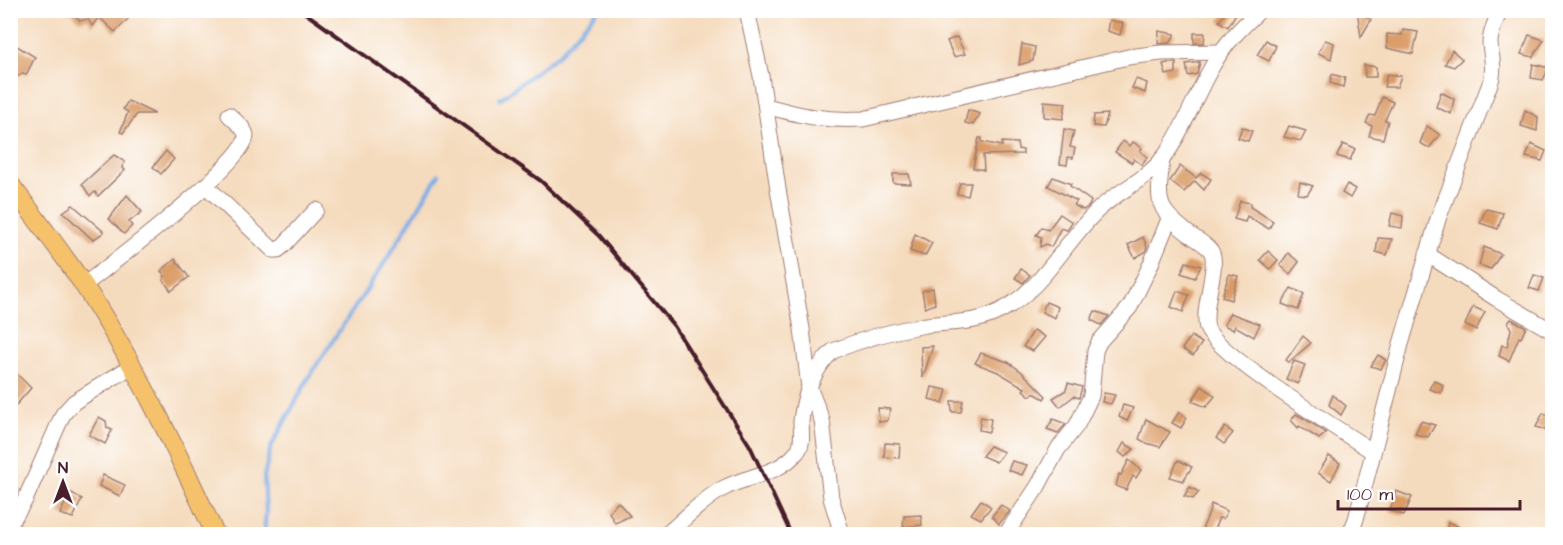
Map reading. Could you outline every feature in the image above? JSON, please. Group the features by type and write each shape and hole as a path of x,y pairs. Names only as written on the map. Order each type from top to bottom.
{"main road":[{"path":"10,184 84,285 132,366 184,467 215,534"}],"street":[{"path":"747,10 766,106 777,189 802,329 809,387 822,420 831,498 842,534"},
{"path":"667,534 721,489 769,471 799,450 801,420 809,387 826,357 839,349 916,327 968,323 984,319 1002,310 1049,269 1083,224 1153,171 1162,159 1221,52 1260,10"},
{"path":"1350,534 1441,212 1491,81 1494,70 1490,43 1491,33 1500,10"},
{"path":"766,106 813,119 863,119 1128,57 1161,53 1221,52"},
{"path":"84,285 135,247 206,186 243,143 246,136 243,130 229,115"},
{"path":"1162,159 1159,191 1163,211 1169,219 1211,251 1214,261 1206,321 1208,330 1214,338 1250,368 1292,399 1372,450"},
{"path":"206,186 273,250 278,250 283,246 316,210"},
{"path":"1006,534 1038,486 1058,449 1082,415 1091,396 1095,351 1099,342 1130,307 1169,219"},
{"path":"1428,254 1497,299 1552,331"},
{"path":"10,524 25,500 63,414 74,402 132,366"}],"building":[{"path":"69,10 114,10 129,18 115,32 99,17 92,26 88,19 80,21"},
{"path":"1228,10 1238,10 1228,27 1219,21"},
{"path":"1357,10 1371,20 1361,37"},
{"path":"1109,20 1123,23 1120,35 1107,31"},
{"path":"1403,30 1418,32 1413,54 1387,48 1387,34 1402,35"},
{"path":"1159,31 1175,34 1170,43 1158,44"},
{"path":"1194,33 1205,33 1204,43 1194,43"},
{"path":"1529,35 1544,40 1533,57 1521,54"},
{"path":"957,37 965,54 954,57 947,41"},
{"path":"1266,40 1276,46 1269,61 1257,55"},
{"path":"1325,40 1334,43 1331,59 1318,53"},
{"path":"1022,44 1035,47 1033,61 1019,65"},
{"path":"17,46 35,57 26,75 23,73 10,82 10,56"},
{"path":"1452,50 1462,59 1454,67 1445,64"},
{"path":"1200,62 1197,74 1188,76 1186,64"},
{"path":"1176,63 1176,73 1166,75 1163,64"},
{"path":"1533,64 1549,68 1543,80 1531,78"},
{"path":"1364,65 1376,67 1376,77 1365,77"},
{"path":"1332,74 1345,78 1343,87 1330,83"},
{"path":"1387,74 1401,76 1397,87 1384,87"},
{"path":"1136,79 1147,83 1145,93 1132,88"},
{"path":"1441,92 1454,99 1451,114 1436,107"},
{"path":"1382,97 1393,102 1385,120 1388,121 1383,139 1369,136 1372,126 1366,123 1370,115 1375,116"},
{"path":"128,101 155,114 137,114 123,133 120,132 128,112 123,109"},
{"path":"1044,101 1066,103 1063,119 1044,117"},
{"path":"968,110 980,114 973,125 965,123"},
{"path":"1525,110 1538,117 1537,131 1521,126"},
{"path":"1108,114 1104,127 1093,126 1094,115"},
{"path":"1289,126 1306,131 1301,141 1284,137"},
{"path":"1427,126 1440,135 1429,148 1420,143"},
{"path":"1242,127 1252,131 1248,141 1238,138"},
{"path":"1064,129 1074,131 1070,147 1075,148 1073,158 1068,157 1067,165 1060,164"},
{"path":"979,138 982,138 982,142 1002,146 1002,142 1017,143 1018,149 1023,150 1023,154 983,155 984,170 973,168"},
{"path":"1123,141 1130,146 1133,142 1142,148 1140,151 1147,157 1142,165 1134,159 1132,163 1115,152"},
{"path":"1343,144 1355,149 1350,160 1337,156"},
{"path":"1531,144 1546,151 1542,161 1526,157"},
{"path":"166,151 174,159 161,174 153,167"},
{"path":"114,155 125,162 122,167 125,170 98,196 95,192 90,196 82,184"},
{"path":"1180,166 1196,178 1201,173 1211,179 1204,190 1195,181 1184,192 1170,181"},
{"path":"893,174 909,174 911,184 893,183"},
{"path":"1053,177 1071,184 1070,186 1091,201 1089,206 1083,210 1074,205 1077,201 1048,186"},
{"path":"1300,182 1313,186 1307,195 1298,194"},
{"path":"960,183 971,183 968,196 957,194"},
{"path":"1347,184 1355,189 1350,198 1342,193"},
{"path":"127,195 142,212 129,222 132,226 124,234 109,219"},
{"path":"1240,201 1251,203 1250,207 1273,221 1269,229 1247,216 1245,222 1234,219"},
{"path":"73,205 104,232 93,240 63,212"},
{"path":"1486,209 1503,213 1498,229 1480,223"},
{"path":"1392,213 1403,216 1402,228 1389,226"},
{"path":"1060,214 1072,222 1067,230 1061,228 1051,247 1046,244 1040,247 1041,237 1036,235 1042,227 1048,230"},
{"path":"915,234 932,243 925,256 910,251"},
{"path":"1143,237 1147,247 1145,252 1135,258 1128,245"},
{"path":"1378,238 1392,239 1387,255 1376,252"},
{"path":"1484,247 1501,254 1491,269 1479,265"},
{"path":"1268,251 1278,260 1270,269 1260,260"},
{"path":"1288,253 1299,262 1290,274 1280,265"},
{"path":"175,259 189,277 171,291 163,280 165,276 161,271"},
{"path":"1186,262 1201,266 1195,278 1181,273"},
{"path":"1021,269 1030,275 1023,283 1015,278"},
{"path":"1229,274 1238,276 1231,300 1222,297"},
{"path":"1534,275 1544,278 1539,291 1529,288"},
{"path":"933,288 935,304 925,308 922,291"},
{"path":"1291,288 1304,294 1298,310 1282,304"},
{"path":"1177,291 1189,295 1183,312 1171,307"},
{"path":"1046,302 1058,307 1055,318 1042,312"},
{"path":"1473,307 1485,312 1476,330 1465,325"},
{"path":"1095,311 1109,316 1101,325 1091,320"},
{"path":"1230,313 1260,324 1254,337 1235,326 1233,330 1224,325"},
{"path":"1511,319 1526,327 1509,361 1499,356 1502,345 1507,347 1511,329 1508,323"},
{"path":"1034,330 1045,337 1033,351 1023,347"},
{"path":"1191,336 1202,343 1193,356 1182,349"},
{"path":"1303,336 1311,343 1289,362 1286,360"},
{"path":"933,346 923,377 922,377 921,347"},
{"path":"981,353 1008,362 1022,372 1046,396 1044,399 1034,393 1030,396 1023,390 1025,388 998,372 975,363"},
{"path":"1378,355 1386,360 1381,369 1371,366"},
{"path":"1294,361 1305,365 1298,384 1286,379"},
{"path":"10,367 31,388 10,412"},
{"path":"1434,380 1443,385 1441,393 1429,389"},
{"path":"1068,383 1082,387 1079,398 1074,396 1060,407 1053,398 1066,390"},
{"path":"1202,386 1215,396 1206,407 1192,401"},
{"path":"932,387 947,390 943,403 929,399"},
{"path":"1104,393 1115,395 1111,404 1102,402"},
{"path":"1333,395 1346,406 1341,415 1329,405"},
{"path":"951,401 963,401 961,412 952,412"},
{"path":"1123,405 1133,408 1127,421 1119,417"},
{"path":"878,408 891,409 887,421 879,422"},
{"path":"1179,412 1187,418 1181,428 1172,423"},
{"path":"1543,413 1552,418 1545,430 1536,427"},
{"path":"1296,414 1326,433 1319,439 1299,426 1298,428 1291,420"},
{"path":"99,417 106,421 107,428 112,430 105,444 89,435"},
{"path":"981,417 991,419 989,432 979,430"},
{"path":"1053,419 1066,424 1058,433 1047,429"},
{"path":"1146,419 1170,432 1160,447 1139,439"},
{"path":"1421,421 1435,425 1428,437 1415,434"},
{"path":"1225,427 1233,433 1224,444 1216,438"},
{"path":"885,443 900,444 899,458 884,457"},
{"path":"1124,443 1134,449 1125,457 1119,452"},
{"path":"990,446 1004,452 996,462 982,456"},
{"path":"1329,456 1340,463 1331,481 1318,473"},
{"path":"1129,460 1141,470 1136,478 1133,476 1126,490 1116,486 1119,474 1121,475"},
{"path":"1178,460 1192,467 1183,481 1170,477"},
{"path":"1012,461 1027,465 1022,475 1008,470"},
{"path":"103,475 125,485 120,496 99,486"},
{"path":"1190,487 1199,492 1193,499 1184,496"},
{"path":"1396,491 1412,497 1404,515 1390,511"},
{"path":"70,492 82,499 73,518 60,514"},
{"path":"981,500 991,507 981,519 971,514"},
{"path":"618,502 630,516 615,523 609,512"},
{"path":"1211,504 1227,511 1223,519 1219,518 1212,534 1200,534 1209,513"},
{"path":"1001,505 1010,511 999,524 992,516"},
{"path":"921,515 922,525 903,527 904,516"},
{"path":"1448,522 1458,526 1455,534 1446,534"}],"waterway":[{"path":"500,99 559,54 598,10"},
{"path":"264,534 266,511 264,476 271,447 310,375 387,259 439,174"}],"railway":[{"path":"301,10 541,181 599,236 674,326 750,446 791,534"}]}
